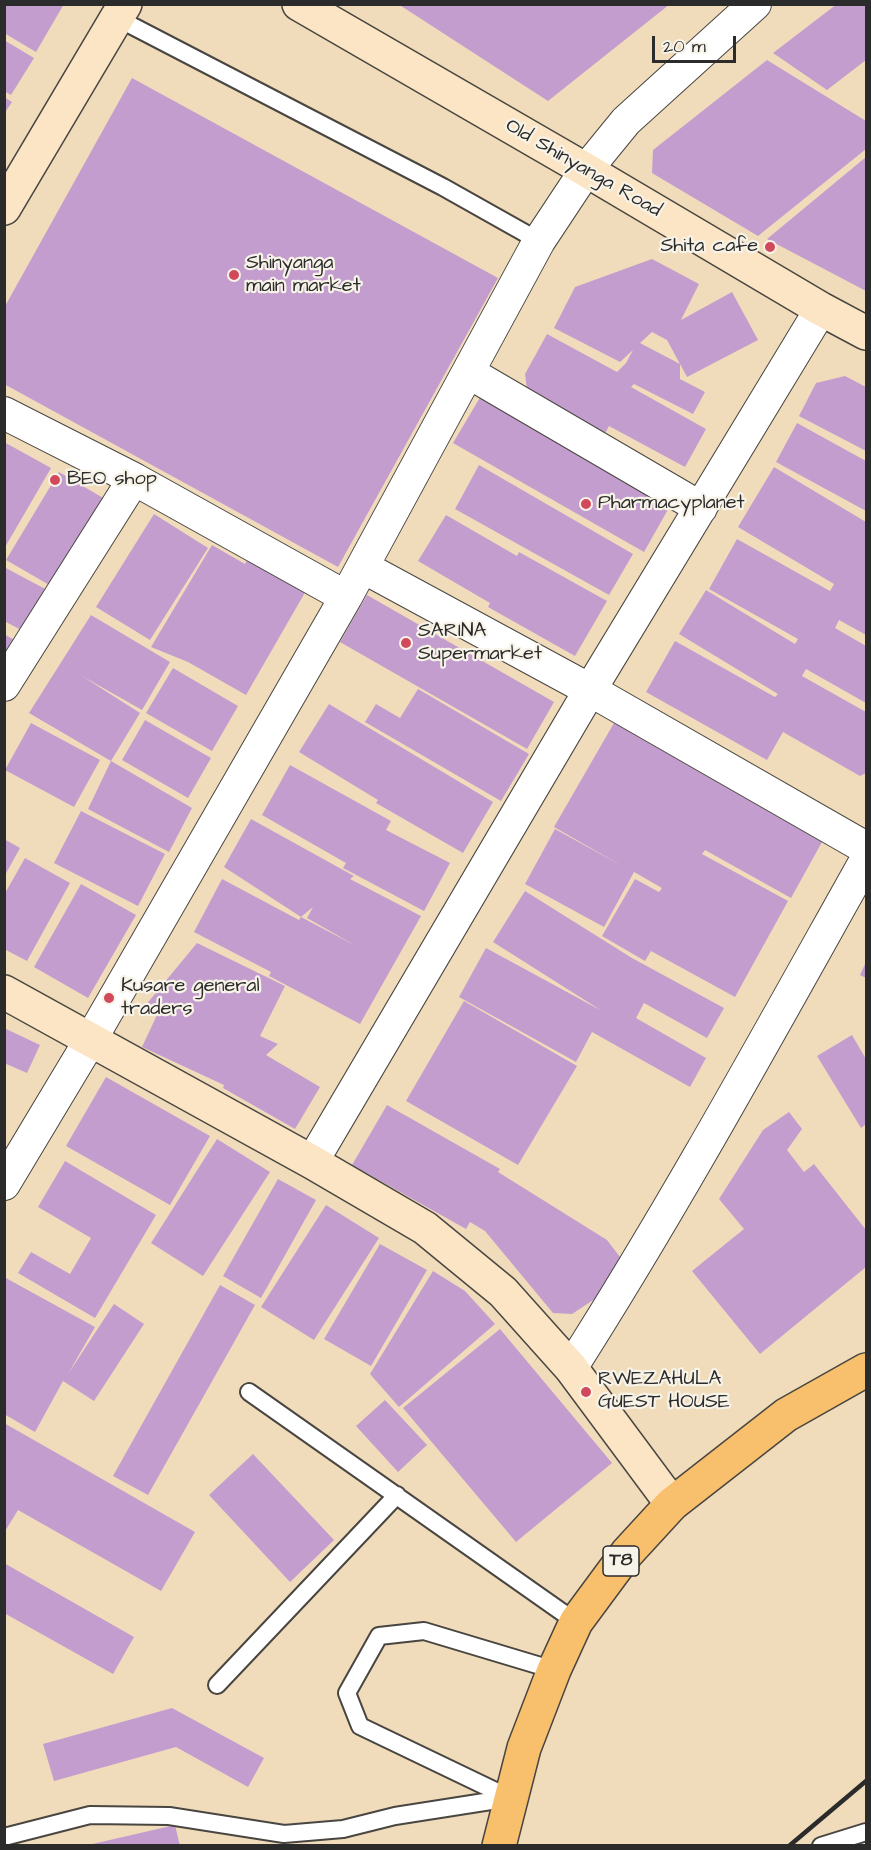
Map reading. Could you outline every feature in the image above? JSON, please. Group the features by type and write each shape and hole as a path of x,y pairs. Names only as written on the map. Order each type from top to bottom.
{"highway":[{"name":"T8","path":"499,1845 524,1748 554,1670 576,1622 627,1553 672,1504 786,1415 867,1370"}],"street":[{"name":"Old Shinyanga Road","path":"299,4 821,309 867,333"},
{"path":"4,1184 91,1039 346,597 539,241 586,170 626,121 755,4"},
{"path":"4,208 121,11"},
{"path":"312,1162 591,690 821,309"},
{"path":"468,372 701,508"},
{"path":"4,412 134,479 346,597"},
{"path":"4,686 134,479"},
{"path":"363,567 591,690 867,848"},
{"path":"571,1368 685,1181 867,860"},
{"path":"4,992 312,1162 425,1228 503,1292 571,1368 672,1504"}],"lane":[{"path":"121,11 539,241"},
{"path":"249,1392 576,1622"},
{"path":"217,1685 397,1496"},
{"path":"510,1798 360,1726 347,1693 379,1636 424,1631 554,1670"},
{"path":"4,1837 90,1815 169,1816 284,1834 343,1829 395,1816 510,1798"},
{"path":"821,1845 867,1832"}],"building":[{"path":"4,4 64,4 36,52 4,33"},
{"path":"398,4 670,4 548,101"},
{"path":"837,4 866,4 866,60 827,90 773,53"},
{"path":"4,40 34,58 11,95 4,91"},
{"path":"767,60 866,121 866,149 758,236 652,173 653,150"},
{"path":"132,78 498,278 338,567 4,384 4,308"},
{"path":"4,97 12,102 4,114"},
{"path":"866,157 866,291 767,239"},
{"path":"652,259 699,284 681,320 732,292 758,340 687,377 680,364 680,379 705,392 693,414 634,384 631,387 706,429 685,467 609,426 602,439 528,397 525,374 547,334 617,372 626,363 633,350 620,362 554,328 575,287","holes":["652,332 667,340 680,364 640,343"]},
{"path":"845,376 866,387 866,451 799,416 816,383"},
{"path":"485,389 675,497 644,552 453,443"},
{"path":"797,423 866,461 866,511 776,462"},
{"path":"4,442 51,468 4,549"},
{"path":"479,465 633,554 609,595 455,509"},
{"path":"774,467 866,522 866,635 839,620 835,628 866,646 866,703 806,669 802,676 866,712 866,773 860,776 783,732 767,760 646,692 675,641 775,697 778,694 679,634 706,590 795,644 798,639 709,589 737,539 830,591 834,584 738,527"},
{"path":"59,472 110,502 58,590 6,560"},
{"path":"154,514 208,548 150,640 96,607"},
{"path":"446,515 517,556 519,552 607,601 575,656 488,607 490,603 418,561"},
{"path":"212,545 245,564 249,556 307,589 246,695 188,662 151,647"},
{"path":"4,567 49,591 27,633 4,621"},
{"path":"367,595 554,702 527,749 340,642"},
{"path":"91,615 170,662 142,710 82,676 140,713 111,761 29,713"},
{"path":"4,634 21,644 4,672"},
{"path":"173,668 238,706 212,751 146,713"},
{"path":"418,689 529,754 501,801 365,722 376,704 400,718"},
{"path":"329,704 493,802 463,853 376,803 378,800 299,752"},
{"path":"145,720 211,758 188,798 122,760"},
{"path":"31,723 100,760 74,807 5,770"},
{"path":"614,723 822,842 791,898 705,850 702,854 788,901 735,997 651,951 645,961 602,936 635,879 659,892 662,888 634,872 604,927 525,884 555,829 624,867 554,827"},
{"path":"111,761 192,808 169,852 88,809"},
{"path":"290,765 391,821 386,830 450,863 424,911 343,868 346,863 262,815"},
{"path":"81,811 165,854 138,906 54,863"},
{"path":"251,819 354,876 350,879 421,916 360,1024 269,976 271,972 194,932 222,879 299,920 301,917 224,867","holes":["313,907 307,918 356,946 301,917"]},
{"path":"4,839 20,848 4,877"},
{"path":"25,858 70,883 27,961 4,949 4,895"},
{"path":"81,884 136,915 88,998 34,967"},
{"path":"525,891 632,958 724,1008 707,1038 644,1003 636,1018 706,1058 690,1087 592,1032 576,1062 459,997 486,948 602,1011 493,942"},
{"path":"197,943 285,986 260,1036 278,1044 266,1055 320,1087 295,1129 223,1088 224,1085 142,1047 157,1015 145,1006"},
{"path":"866,962 866,978 860,975"},
{"path":"464,1001 577,1066 518,1165 406,1101"},
{"path":"4,1028 40,1045 27,1073 4,1063"},
{"path":"852,1035 866,1059 866,1124 861,1128 817,1056"},
{"path":"106,1077 210,1136 170,1205 66,1146"},
{"path":"387,1105 500,1169 498,1172 607,1240 623,1261 607,1291 572,1314 553,1313 485,1231 470,1222 466,1229 352,1165"},
{"path":"789,1112 802,1129 787,1150 804,1172 814,1164 866,1230 866,1267 760,1354 692,1271 744,1229 719,1199 763,1130"},
{"path":"217,1139 270,1172 203,1276 151,1243"},
{"path":"65,1161 156,1215 95,1318 18,1273 31,1252 70,1274 91,1238 38,1207"},
{"path":"278,1179 316,1200 261,1298 223,1276"},
{"path":"326,1205 379,1238 314,1340 261,1307"},
{"path":"380,1244 427,1270 371,1366 324,1339"},
{"path":"433,1271 465,1291 495,1324 399,1407 370,1374"},
{"path":"4,1277 95,1327 68,1374 114,1304 144,1324 94,1401 63,1381 35,1432 4,1414"},
{"path":"220,1285 255,1305 148,1495 113,1476"},
{"path":"500,1329 612,1463 516,1542 403,1408"},
{"path":"385,1400 427,1445 398,1472 356,1426"},
{"path":"4,1423 195,1532 161,1591 18,1510 4,1533"},
{"path":"253,1454 334,1540 290,1582 209,1495"},
{"path":"4,1563 134,1637 113,1674 4,1613"},
{"path":"172,1708 264,1758 248,1787 176,1747 54,1781 43,1744"},
{"path":"175,1825 180,1846 88,1846 88,1845"}],"railway":[{"path":"789,1846 866,1781"}],"place":[{"name":"Shita cafe","path":"770,247"},
{"name":"Shinyanga main market","path":"234,275"},
{"name":"BEO shop","path":"55,480"},
{"name":"Pharmacyplanet","path":"586,504"},
{"name":"SARINA Supermarket","path":"406,643"},
{"name":"Kusare general traders","path":"109,998"},
{"name":"RWEZAHULA GUEST HOUSE","path":"586,1392"}]}
